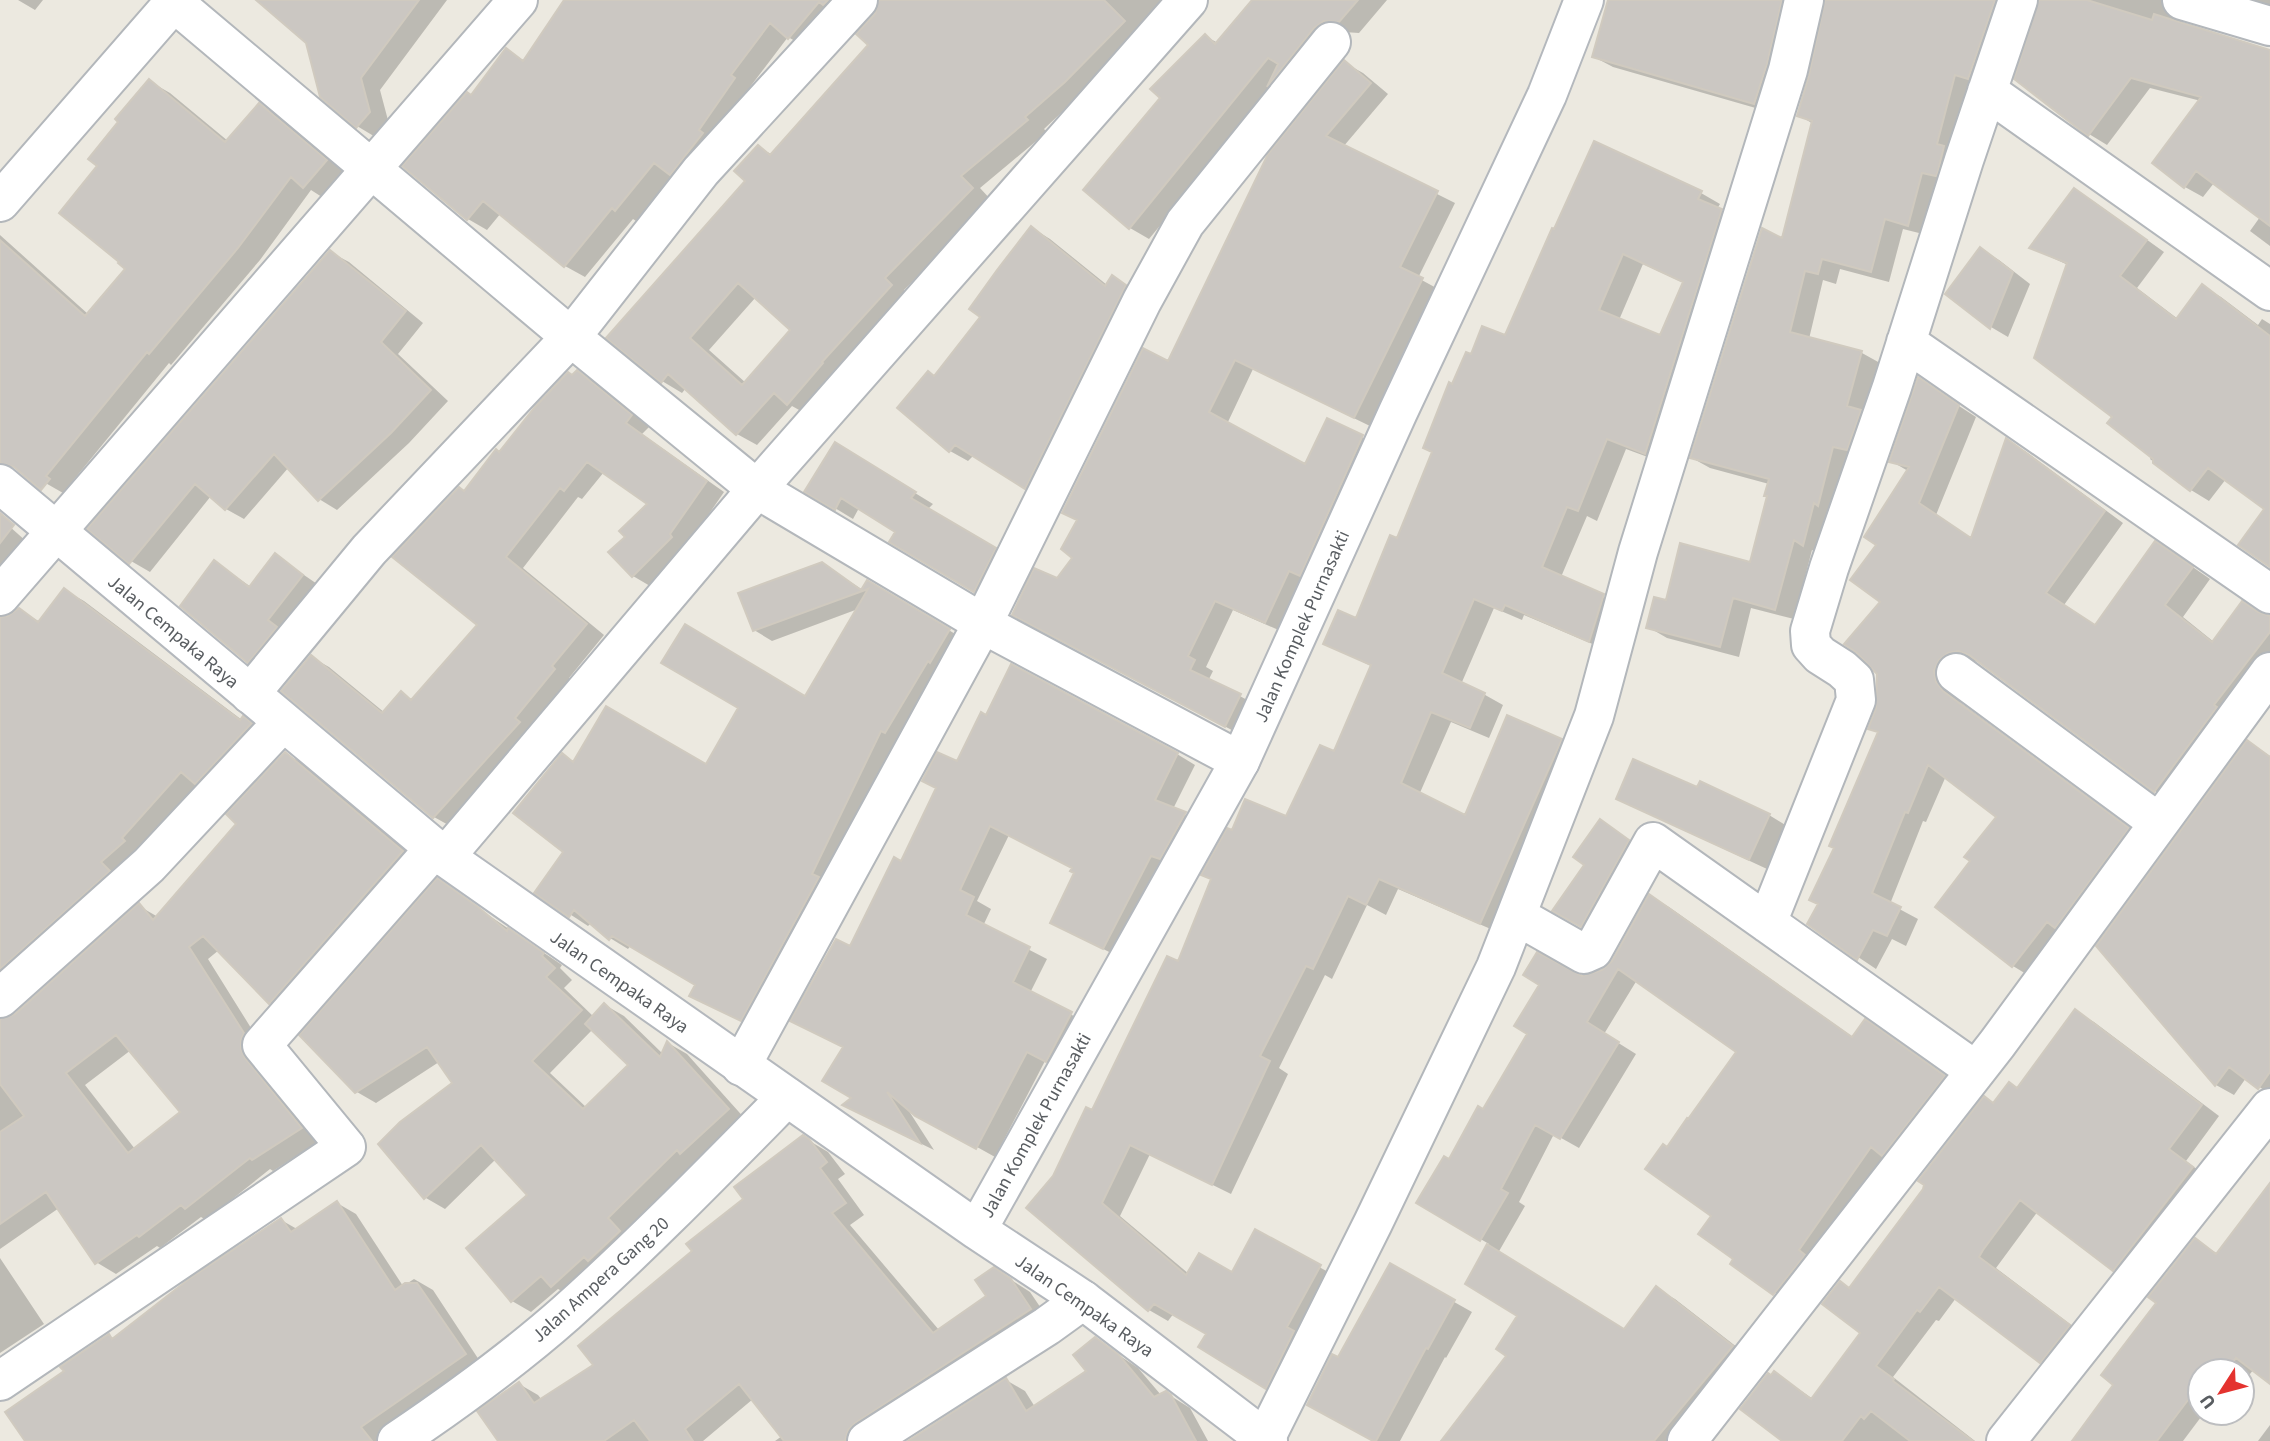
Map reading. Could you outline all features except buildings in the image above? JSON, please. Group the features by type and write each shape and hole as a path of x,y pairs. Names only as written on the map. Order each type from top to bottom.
{"street":[{"path":"0,596 518,0"},
{"path":"250,694 369,550 571,337 701,171 858,0"},
{"path":"0,1381 346,1147 262,1045 440,853 1188,0"},
{"name":"Jalan Komplek Purnasakti","path":"976,1230 1240,761 1398,412 1547,95 1584,0"},
{"path":"1266,1440 1496,967 1594,716 1638,552 1788,70 1804,0"},
{"path":"1767,923 1856,699 1854,680 1811,645 1810,631 2018,0"},
{"path":"2182,0 2270,26"},
{"path":"0,202 174,1 370,169 757,489 983,623 1240,761"},
{"path":"741,1066 983,623 1142,301 1185,223 1331,42"},
{"path":"1987,91 2270,290"},
{"path":"1906,342 2270,594"},
{"name":"Jalan Cempaka Raya","path":"0,484 440,853 976,1230 1083,1300 1266,1440"},
{"path":"1687,1441 1976,1071 2270,672"},
{"path":"1956,673 2160,823"},
{"path":"0,998 149,865 283,722"},
{"path":"1517,916 1584,954 1594,950 1653,842 1976,1071"},
{"name":"Jalan Ampera Gang 20","path":"397,1441 498,1370 565,1314 641,1245 787,1097"},
{"path":"2006,1441 2270,1108"},
{"path":"867,1441 1083,1300"}]}
